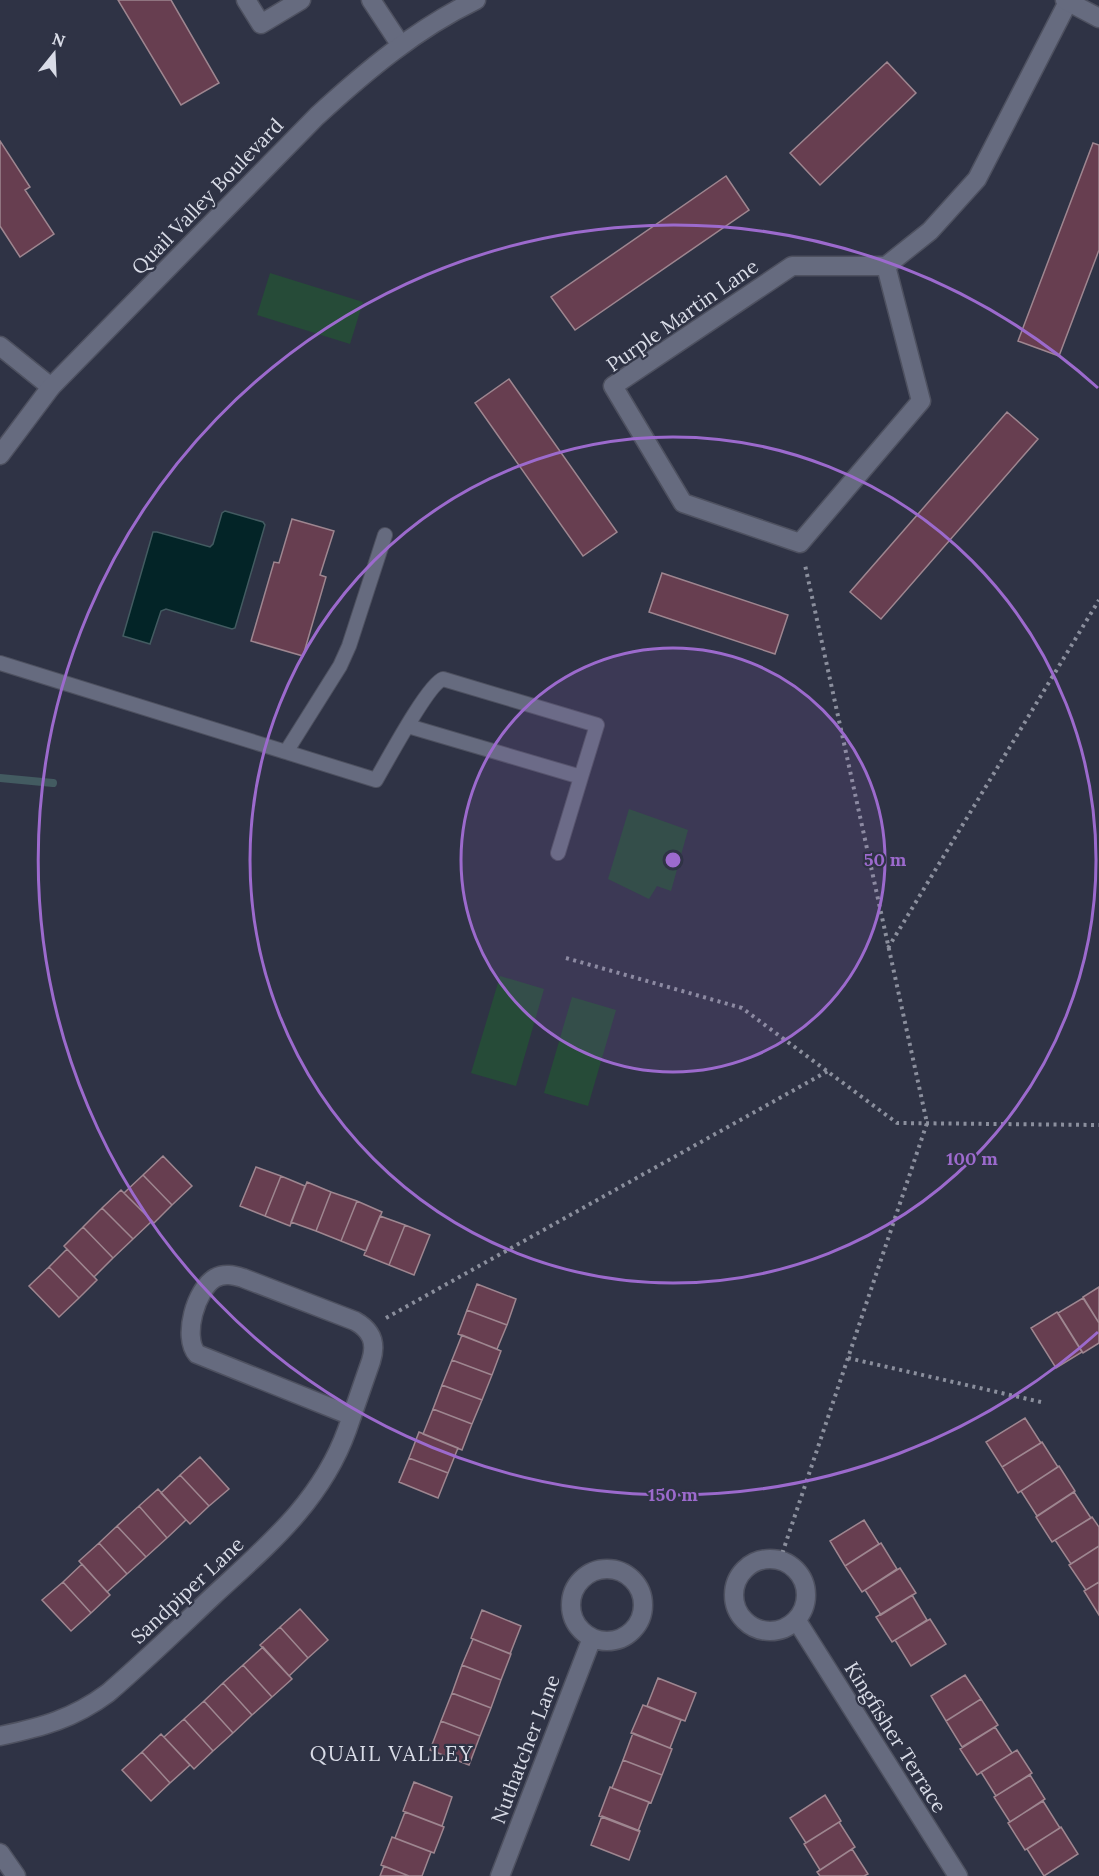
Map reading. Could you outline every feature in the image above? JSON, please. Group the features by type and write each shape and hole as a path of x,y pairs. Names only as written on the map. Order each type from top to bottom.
{"street":[{"path":"246,0 261,24 301,0"},
{"path":"371,0 400,44"},
{"name":"Quail Valley Boulevard","path":"0,455 51,387 309,124 400,44 476,0"},
{"path":"800,543 921,401 886,266 930,231 977,179 1068,0 1099,18"},
{"name":"Purple Martin Lane","path":"800,543 683,503 613,386 792,266 886,266"},
{"path":"0,346 51,387"},
{"path":"352,1416 200,1356 191,1345 190,1329 196,1306 204,1289 216,1277 228,1274 335,1312 355,1320 366,1329"},
{"name":"Sandpiper Lane","path":"0,1736 28,1731 70,1716 93,1704 125,1678 274,1539 297,1514 328,1471 352,1416 374,1351 373,1337 366,1329"},
{"path":"761,1559 780,1560 790,1564 798,1571 807,1590 806,1601 796,1621 780,1630 759,1629 744,1620 735,1606 736,1581 747,1567 761,1559"},
{"path":"598,1569 616,1570 626,1574 640,1590 643,1611 640,1621 634,1630 616,1641 605,1642 592,1638 581,1631 572,1616 570,1608 573,1591 583,1578 598,1569"},
{"name":"Kingfisher Terrace","path":"796,1621 958,1876"},
{"name":"Nuthatcher Lane","path":"500,1876 592,1638"},
{"path":"0,1853 16,1876"}],"lane":[{"path":"286,752 340,666 349,646 385,535"},
{"path":"0,663 376,780 437,682 443,679 597,725 558,853"},
{"path":"408,726 581,777"}],"path":[{"path":"780,1560 927,1123 800,543"},
{"path":"888,948 1099,600"},
{"path":"566,958 742,1008 897,1123 1099,1125"},
{"path":"366,1329 828,1071"},
{"path":"848,1358 1041,1402"}],"green space":[{"path":"270,273 363,302 350,344 257,315"},
{"path":"629,809 688,830 671,891 657,886 649,899 608,879"},
{"path":"500,976 544,989 516,1086 471,1073"},
{"path":"572,997 616,1010 588,1106 544,1093"}],"shaded area":[{"path":"225,511 263,522 265,525 235,628 166,609 161,611 150,644 123,636 153,532 210,547 213,544 222,513"}],"building":[{"path":"118,0 171,0 219,83 181,105"},
{"path":"887,62 916,93 820,185 790,153"},
{"path":"0,141 30,187 25,190 54,234 20,257 0,226"},
{"path":"1093,143 1099,145 1099,250 1059,356 1018,341"},
{"path":"726,176 749,210 575,330 551,297"},
{"path":"509,379 617,532 583,556 475,403"},
{"path":"1007,412 1038,439 881,619 850,592"},
{"path":"292,519 334,531 320,575 326,577 303,656 251,641 274,562 279,563"},
{"path":"662,573 788,615 775,654 649,612"},
{"path":"163,1156 192,1186 172,1205 143,1175"},
{"path":"256,1167 281,1176 265,1216 240,1206"},
{"path":"143,1175 172,1205 154,1223 124,1193"},
{"path":"281,1176 305,1186 290,1226 265,1216"},
{"path":"307,1182 331,1192 316,1231 291,1222"},
{"path":"121,1190 152,1221 133,1239 102,1208"},
{"path":"331,1192 357,1201 341,1241 316,1231"},
{"path":"357,1201 382,1212 366,1251 341,1241"},
{"path":"102,1208 133,1239 113,1258 83,1227"},
{"path":"380,1216 405,1225 389,1265 364,1255"},
{"path":"405,1225 430,1235 414,1275 389,1265"},
{"path":"83,1227 113,1258 94,1277 64,1246"},
{"path":"67,1249 97,1280 79,1298 49,1267"},
{"path":"49,1267 79,1298 59,1317 29,1286"},
{"path":"477,1284 516,1299 507,1325 467,1310"},
{"path":"1099,1287 1099,1323 1083,1297"},
{"path":"1083,1298 1099,1323 1099,1343 1083,1353 1058,1313"},
{"path":"467,1310 507,1325 497,1349 458,1334"},
{"path":"1057,1312 1082,1352 1056,1368 1031,1328"},
{"path":"462,1335 501,1351 492,1375 452,1360"},
{"path":"452,1360 492,1375 482,1400 442,1385"},
{"path":"442,1385 482,1400 472,1424 433,1409"},
{"path":"433,1409 472,1424 462,1450 423,1434"},
{"path":"1025,1418 1041,1443 1002,1467 986,1442"},
{"path":"419,1432 458,1448 448,1473 409,1458"},
{"path":"1042,1442 1058,1467 1018,1493 1002,1467"},
{"path":"200,1457 229,1489 209,1506 180,1475"},
{"path":"409,1458 448,1473 438,1498 399,1482"},
{"path":"1059,1466 1075,1491 1037,1516 1021,1491"},
{"path":"180,1475 209,1506 190,1524 161,1493"},
{"path":"158,1489 186,1520 167,1538 139,1506"},
{"path":"1074,1492 1091,1518 1052,1542 1036,1517"},
{"path":"139,1506 167,1538 146,1557 117,1526"},
{"path":"1092,1517 1099,1527 1099,1546 1071,1564 1055,1540"},
{"path":"864,1520 879,1544 845,1566 830,1541"},
{"path":"117,1526 146,1557 127,1574 99,1543"},
{"path":"99,1543 127,1574 107,1592 79,1561"},
{"path":"881,1543 897,1569 862,1592 845,1566"},
{"path":"1099,1546 1099,1582 1086,1590 1069,1565"},
{"path":"82,1564 110,1595 91,1613 63,1582"},
{"path":"900,1568 916,1593 881,1615 865,1590"},
{"path":"63,1582 91,1613 71,1631 42,1600"},
{"path":"1099,1582 1099,1615 1084,1591"},
{"path":"912,1595 927,1620 892,1642 876,1617"},
{"path":"300,1609 328,1640 308,1658 280,1627"},
{"path":"482,1610 521,1626 510,1654 471,1638"},
{"path":"930,1619 946,1644 911,1666 895,1640"},
{"path":"280,1627 308,1658 289,1676 260,1645"},
{"path":"473,1639 511,1654 501,1680 462,1665"},
{"path":"263,1647 292,1679 272,1697 243,1665"},
{"path":"243,1665 272,1697 252,1715 223,1683"},
{"path":"462,1665 501,1680 491,1708 452,1693"},
{"path":"965,1675 981,1699 946,1721 931,1696"},
{"path":"658,1678 696,1693 685,1721 647,1706"},
{"path":"223,1683 252,1715 233,1733 204,1701"},
{"path":"452,1693 491,1708 480,1736 441,1721"},
{"path":"981,1699 998,1725 962,1747 946,1721"},
{"path":"204,1701 233,1733 213,1751 184,1719"},
{"path":"643,1705 681,1720 670,1748 631,1733"},
{"path":"184,1719 213,1751 194,1769 164,1737"},
{"path":"441,1721 480,1736 469,1765 430,1750"},
{"path":"995,1727 1012,1753 977,1775 960,1749"},
{"path":"633,1733 672,1749 662,1775 623,1760"},
{"path":"161,1734 190,1765 170,1783 142,1752"},
{"path":"1017,1750 1032,1773 996,1796 981,1772"},
{"path":"142,1752 170,1783 151,1801 122,1770"},
{"path":"623,1760 662,1775 651,1803 612,1788"},
{"path":"1030,1775 1045,1799 1010,1822 994,1797"},
{"path":"414,1782 452,1797 442,1826 403,1811"},
{"path":"610,1787 649,1802 638,1831 599,1816"},
{"path":"825,1795 841,1821 806,1843 790,1818"},
{"path":"1043,1801 1060,1828 1025,1850 1008,1823"},
{"path":"405,1812 444,1827 434,1853 395,1838"},
{"path":"602,1816 640,1831 629,1860 591,1845"},
{"path":"839,1822 855,1847 820,1870 804,1844"},
{"path":"1061,1827 1078,1854 1044,1876 1027,1849"},
{"path":"392,1837 431,1852 422,1876 409,1876 381,1865"},
{"path":"852,1849 868,1874 864,1876 820,1876 817,1872"},
{"path":"384,1866 409,1876 380,1876"}],"waterway":[{"path":"0,778 53,783"}],"district":[{"name":"QUAIL VALLEY","path":"392,1753"}]}
